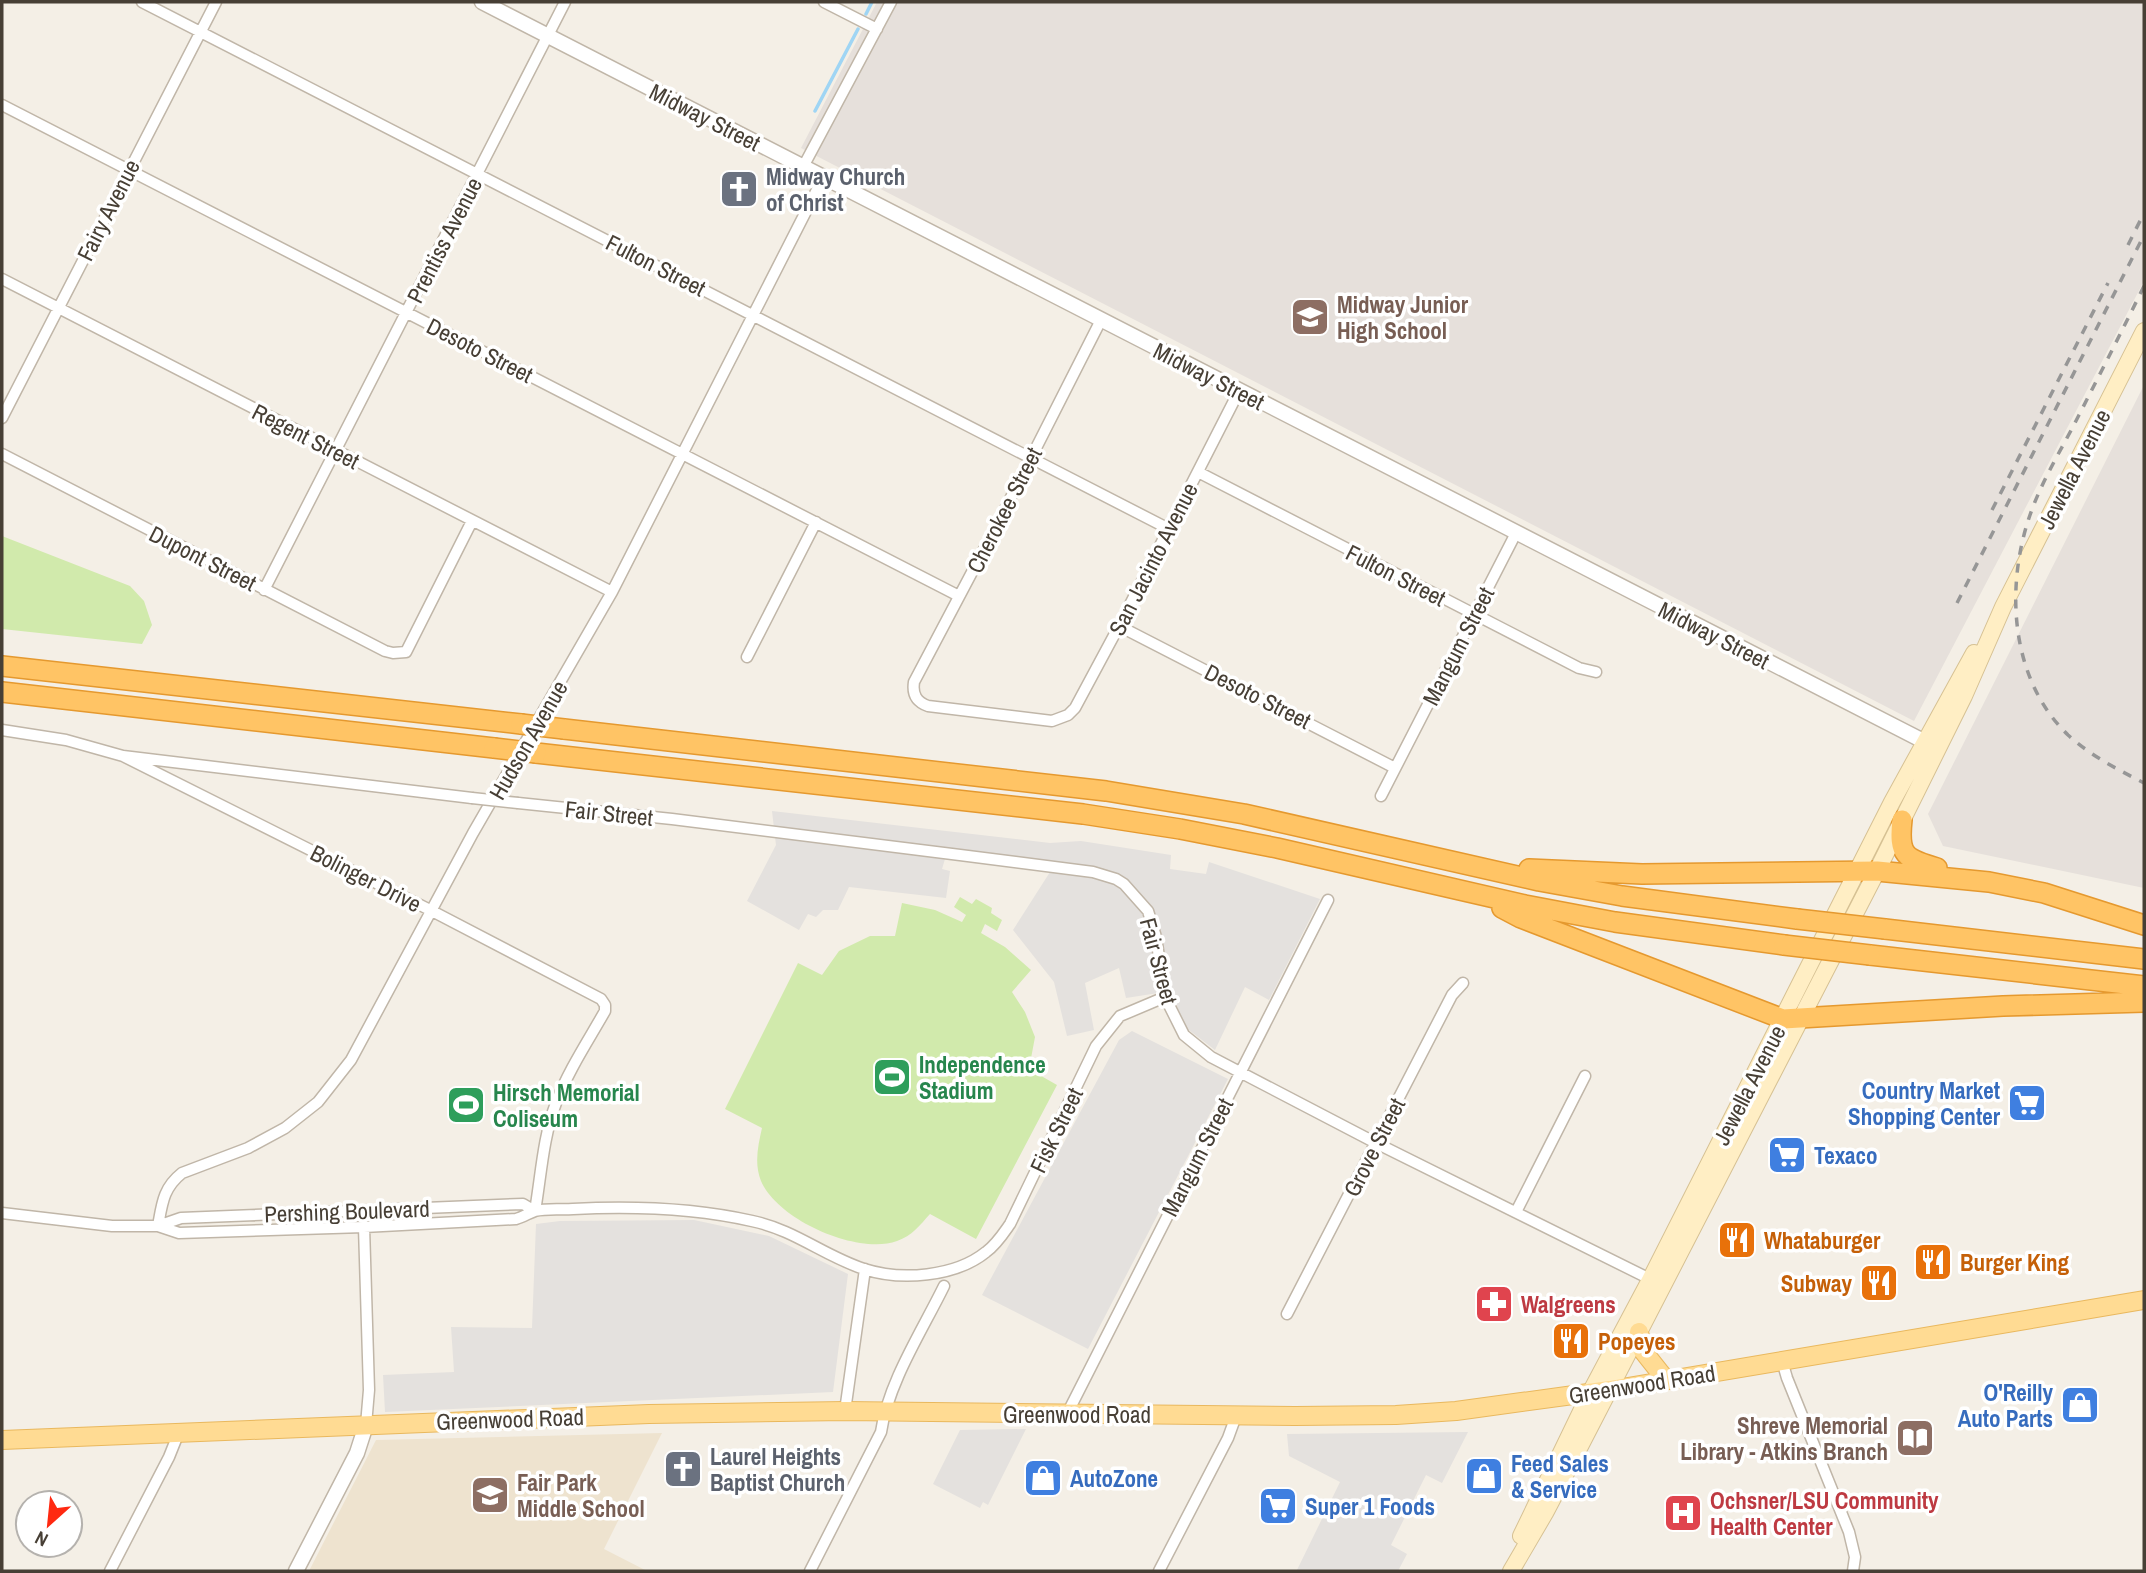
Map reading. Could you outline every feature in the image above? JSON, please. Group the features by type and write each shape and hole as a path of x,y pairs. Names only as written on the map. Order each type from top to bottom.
{"highway":[{"path":"2,666 1106,790 1244,814 1539,881 1622,896 2144,959"},
{"path":"2,692 1083,814 1277,848 1479,896 1615,922 1784,945 2144,986"},
{"path":"1902,820 1901,841 1910,859 1936,868 2044,893 2144,925"},
{"path":"1473,866 1642,874 1867,871 1989,881"},
{"path":"1479,896 1521,918 1791,1019 2003,1006 2144,1002"}],"main road":[{"name":"Jewella Avenue","path":"1510,1571 1522,1535 1590,1393 1657,1282 1931,745 1969,684 2003,607 2144,331"},
{"name":"Jewella Avenue","path":"1867,871 1902,820 1931,745"},
{"name":"Jewella Avenue","path":"1510,1571 1545,1513 1639,1332 1657,1282"},
{"name":"Greenwood Road","path":"2,1440 649,1413 845,1411 1236,1416 1385,1415 1456,1411 1609,1390 2144,1300"},
{"path":"1639,1332 1643,1351 1666,1380"}],"street":[{"name":"Fulton Street","path":"142,2 1169,529"},
{"name":"Fairy Avenue","path":"2,418 216,2"},
{"name":"Midway Street","path":"482,2 1931,745"},
{"name":"Prentiss Avenue","path":"264,590 565,2"},
{"path":"824,2 877,29"},
{"path":"803,167 891,2"},
{"name":"Desoto Street","path":"2,105 959,596"},
{"name":"Hudson Avenue","path":"158,1226 162,1198 173,1180 182,1173 271,1137 305,1113 328,1091 351,1060 473,833 612,592 823,178"},
{"name":"Regent Street","path":"2,279 612,592"},
{"name":"Cherokee Street","path":"1059,720 928,706 916,699 913,691 914,682 1101,320"},
{"name":"San Jacinto Avenue","path":"1059,720 1074,708 1119,626 1239,391"},
{"name":"Dupont Street","path":"2,454 264,590 393,653 406,652 472,521"},
{"name":"Fulton Street","path":"1198,472 1579,668 1596,672"},
{"path":"747,657 816,523"},
{"name":"Mangum Street","path":"1381,796 1516,533"},
{"name":"Desoto Street","path":"1119,626 1395,768"},
{"name":"Bolinger Drive","path":"2,730 65,740 123,756 472,798"},
{"name":"Bolinger Drive","path":"123,756 601,999 605,1011 555,1105 548,1128 535,1211"},
{"name":"Fair Street","path":"472,798 672,819 1093,872 1116,879 1124,884 1148,911 1156,937 1165,998 1184,1035 1211,1057 1376,1143 1657,1282"},
{"name":"Mangum Street","path":"1067,1414 1328,900"},
{"name":"Grove Street","path":"1287,1314 1452,995 1463,983"},
{"name":"Fisk Street","path":"952,1269 974,1261 987,1252 1010,1224 1096,1046 1120,1016 1165,998"},
{"path":"1516,1212 1586,1076"},
{"name":"Pershing Boulevard","path":"158,1226 181,1218 523,1204 535,1211"},
{"name":"Pershing Boulevard","path":"2,1213 112,1226 158,1226 179,1233 516,1219 535,1211 616,1208 671,1210 750,1220 790,1232 865,1269 904,1275 939,1273 952,1269"},
{"path":"296,1571 357,1453 366,1425 369,1390 364,1227"},
{"path":"845,1411 865,1269"},
{"path":"813,1570 881,1432 891,1392 944,1286"},
{"path":"1782,1361 1849,1532 1855,1557 1853,1571"},
{"path":"1159,1571 1228,1438 1236,1416"},
{"path":"110,1571 169,1457 179,1432"}],"shaded area":[{"path":"877,2 2144,2 2144,281 1914,721 801,148"},
{"path":"2144,385 2144,888 1943,846 1928,814"},
{"path":"772,811 1050,843 1081,841 1171,855 1170,869 1206,874 1209,862 1320,899 1269,1000 1245,987 1215,1050 1185,1027 1171,991 1126,998 1119,968 1085,983 1094,1030 1067,1036 1054,982 1013,930 1050,872 945,859 942,869 950,871 946,898 849,887 838,910 823,910 816,917 808,914 799,930 747,901 776,845"},
{"path":"1132,1031 1228,1079 1088,1349 982,1295 1119,1040"},
{"path":"694,1220 769,1236 848,1274 833,1392 385,1412 383,1375 454,1372 451,1327 532,1328 536,1224 560,1221"},
{"path":"1026,1429 988,1505 983,1502 980,1508 933,1484 960,1430"},
{"path":"1468,1432 1442,1483 1426,1475 1391,1545 1407,1554 1398,1571 1297,1570 1340,1482 1289,1456 1287,1434"},
{"name":"Fair Park Middle School","path":"662,1433 604,1549 647,1571 309,1571 376,1440"}],"green space":[{"path":"2,536 130,586 144,601 152,625 142,644 2,629"},
{"name":"Independence Stadium","path":"960,897 972,904 976,899 992,908 991,913 1002,920 997,931 985,924 981,933 1005,947 1031,970 1012,992 1025,1012 1035,1037 1029,1069 1057,1085 976,1239 930,1214 907,1236 880,1244 861,1243 820,1231 784,1209 761,1181 757,1161 762,1128 725,1109 798,963 822,975 839,951 870,936 895,936 902,903 935,910 962,922 966,915 954,907"}],"waterway":[{"path":"866,14 872,2"},
{"path":"815,111 858,29"}],"railway":[{"path":"2128,245 2144,213"},
{"path":"1957,603 2144,235"},
{"path":"1992,510 2108,283"},
{"path":"2144,286 2035,502 2022,543 2016,601 2024,660 2034,687 2049,712 2068,735 2086,749 2144,783"}],"place":[{"name":"Midway Church of Christ","path":"739,189"},
{"name":"Midway Junior High School","path":"1310,317"},
{"name":"Independence Stadium","path":"892,1077"},
{"name":"Country Market Shopping Center","path":"2027,1103"},
{"name":"Hirsch Memorial Coliseum","path":"466,1105"},
{"name":"Texaco","path":"1787,1155"},
{"name":"Whataburger","path":"1737,1240"},
{"name":"Burger King","path":"1933,1262"},
{"name":"Subway","path":"1879,1283"},
{"name":"Walgreens","path":"1494,1304"},
{"name":"Popeyes","path":"1571,1341"},
{"name":"O'Reilly Auto Parts","path":"2080,1405"},
{"name":"Shreve Memorial Library - Atkins Branch","path":"1915,1438"},
{"name":"Laurel Heights Baptist Church","path":"683,1469"},
{"name":"Feed Sales & Service","path":"1484,1476"},
{"name":"AutoZone","path":"1043,1478"},
{"name":"Fair Park Middle School","path":"490,1495"},
{"name":"Super 1 Foods","path":"1278,1506"},
{"name":"Ochsner/LSU Community Health Center","path":"1683,1513"}]}
